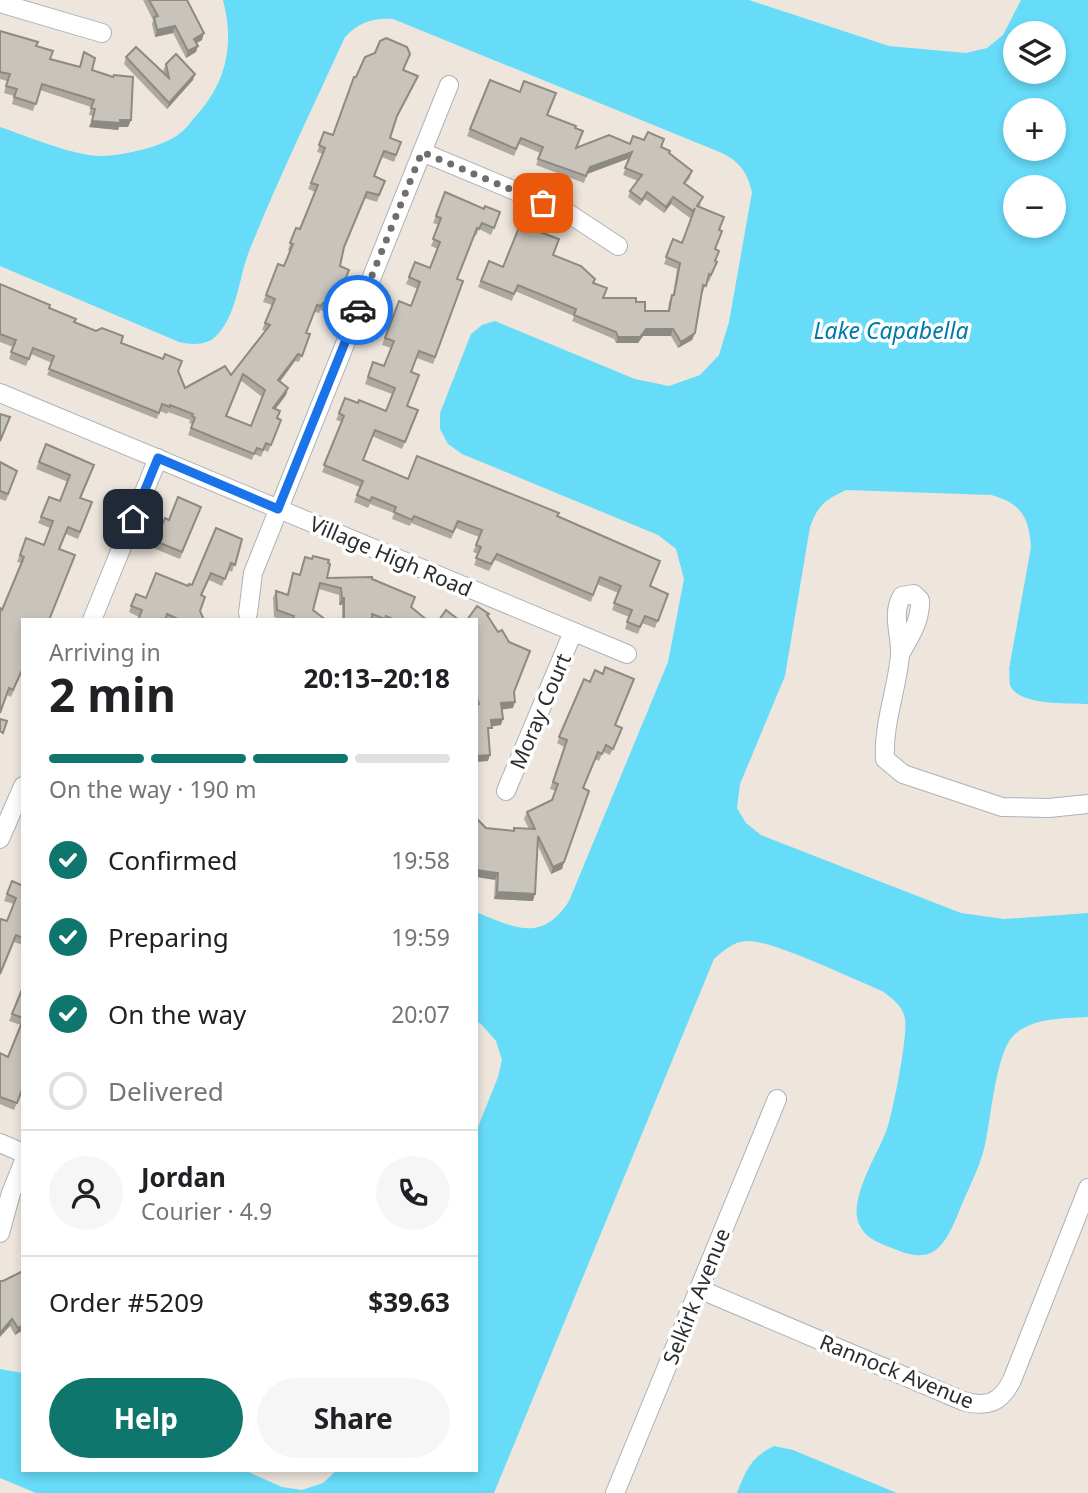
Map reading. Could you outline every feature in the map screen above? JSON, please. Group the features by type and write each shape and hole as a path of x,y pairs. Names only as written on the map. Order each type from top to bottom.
{"street":[{"path":"0,3 102,33"},
{"path":"248,613 253,573 449,85"},
{"path":"422,152 568,214 618,246"},
{"name":"Village High Road","path":"0,393 627,654"},
{"path":"93,618 158,458"},
{"name":"Moray Court","path":"506,790 573,632"},
{"path":"900,654 884,739 885,759 903,774 1003,807 1049,808 1088,804"},
{"path":"0,839 21,791"},
{"name":"Selkirk Avenue","path":"615,1493 777,1099"},
{"path":"0,1143 21,1152"},
{"path":"0,1233 21,1168"},
{"name":"Rannock Avenue","path":"699,1289 963,1401 985,1405 994,1403 1007,1390 1012,1380 1088,1188"}],"water":[{"name":"Lake Capabella","path":"223,0 749,0 889,46 966,53 987,48 1003,35 1003,84 1066,84 1066,21 1010,21 1021,0 1088,0 1088,704 1033,700 1015,692 1010,685 1009,669 1031,547 1025,519 1016,507 991,495 846,490 823,504 810,527 785,676 740,784 737,808 746,823 761,835 961,913 1004,919 1088,913 1088,1017 1038,1022 1013,1036 1007,1045 998,1073 982,1156 950,1231 945,1241 931,1253 910,1254 870,1238 859,1224 857,1214 861,1190 887,1129 893,1107 904,1041 905,1019 902,1010 882,991 774,946 746,941 721,953 714,959 494,1493 36,1493 0,1478 0,1369 21,1373 21,1472 248,1472 282,1487 302,1490 323,1483 335,1472 478,1472 478,1127 502,1060 496,1041 478,1022 478,913 515,927 538,927 549,923 569,901 668,662 684,579 676,549 658,535 462,454 448,444 440,429 440,413 471,334 482,325 495,321 635,379 669,386 700,375 719,355 729,322 752,192 742,168 722,153 393,19 379,19 361,24 345,37 261,222 246,259 230,315 225,325 210,341 200,344 179,342 0,266 0,127 66,150 92,155 112,155 153,146 172,139 181,132 205,105 220,78 228,48 227,17"},
{"path":"774,1446 793,1450 897,1493 737,1493 750,1465"}],"building":[{"path":"149,0 187,0 204,33 194,39 198,46 188,51 175,26 157,30 154,17 158,16"},
{"path":"0,31 38,42 36,46 53,51 50,59 80,67 84,52 95,58 92,70 113,77 133,77 131,120 120,120 120,123 92,121 95,109 91,108 94,100 42,84 36,104 14,97 17,89 6,86 10,74 0,72"},
{"path":"386,38 407,47 410,54 403,70 418,76 397,116 390,138 401,142 396,155 384,151 374,176 385,181 379,195 367,192 344,247 340,266 349,270 334,307 323,303 321,306 317,305 306,333 310,334 302,356 298,354 278,380 288,388 273,408 280,411 277,418 281,420 271,445 266,443 263,450 257,448 254,454 191,428 195,418 193,414 162,404 159,413 49,369 54,356 33,348 29,359 11,352 16,340 0,334 0,284 50,305 49,308 76,319 74,322 96,331 102,328 123,336 121,343 163,359 165,354 182,361 178,371 185,388 225,366 231,375 270,325 265,323 275,299 266,295 278,264 284,266 296,228 300,229 318,185 311,183 325,148 319,145 324,132 333,135 354,77 365,57 375,53 380,41","holes":["243,374 265,390 251,426 226,416"]},
{"path":"136,47 169,78 166,64 176,54 195,74 169,103 126,57"},
{"path":"490,80 520,92 524,81 556,93 547,115 583,131 576,148 609,135 630,144 633,136 644,140 648,132 664,139 661,147 670,151 669,153 692,171 684,183 703,197 697,206 724,217 715,249 719,251 715,261 717,262 711,275 709,274 706,286 703,285 695,333 681,342 673,329 646,329 640,337 618,337 616,332 574,315 576,309 518,285 514,294 481,281 489,261 503,267 522,220 541,227 540,232 559,239 553,255 581,266 595,279 593,283 607,288 603,298 636,298 636,302 645,302 645,311 669,311 680,263 666,257 673,239 682,243 695,208 693,211 673,197 666,207 647,192 642,200 630,191 642,175 625,168 632,152 590,167 586,176 538,159 543,147 521,138 516,149 470,129"},
{"path":"445,192 484,209 485,206 500,212 494,228 482,223 479,229 477,228 457,279 463,281 435,357 419,351 411,372 419,375 407,406 418,410 405,442 375,430 363,460 408,479 417,456 559,513 557,516 660,561 650,586 668,594 658,621 645,616 640,627 627,622 632,610 614,603 621,586 600,577 593,595 497,554 491,564 476,558 481,547 476,545 482,530 458,521 453,532 414,516 412,520 394,512 396,507 372,497 370,501 357,495 363,481 324,465 344,416 339,413 345,398 358,403 359,400 386,411 395,388 368,377 373,362 384,366 394,341 385,338 399,301 411,306 420,282 409,277 415,262 430,268 440,242 433,239 441,218 436,216"},
{"path":"0,414 10,417 0,441"},
{"path":"46,444 94,465 80,498 92,502 80,532 68,527 59,549 75,555 50,618 21,618 21,672 13,690 9,688 0,713 0,608 2,610 24,557 20,555 26,538 44,545 53,521 41,517 49,497 60,501 70,475 39,462"},
{"path":"0,462 17,471 8,494 0,491"},
{"path":"178,497 201,507 182,552 155,541 165,518 169,520"},
{"path":"216,528 242,539 235,565 231,563 225,579 211,573 201,595 205,597 200,611 203,618 176,618 167,614 166,618 139,618 142,610 131,606 136,594 146,598 156,573 188,586 192,585"},
{"path":"313,556 329,560 327,578 372,577 415,597 411,607 425,618 382,618 372,614 372,618 344,618 341,588 320,583 313,610 323,618 293,618 294,616 277,610 276,591 288,595 293,573 300,575 305,557 312,559"},
{"path":"477,606 489,614 487,615 498,632 502,630 509,642 530,651 514,692 515,702 501,703 503,719 491,720 492,728 488,728 490,755 478,756 478,618 468,618"},
{"path":"446,610 456,618 440,618"},
{"path":"605,667 634,679 615,725 622,728 613,749 606,745 602,754 598,752 583,788 589,791 564,862 553,867 538,836 535,894 497,892 498,873 478,870 478,820 486,828 514,831 514,828 535,829 527,812 552,800 558,784 553,782 567,740 559,737 584,679 590,682 595,670 603,674"},
{"path":"0,719 7,721 3,733 0,731"},
{"path":"12,881 21,885 21,937 16,935 0,974 0,922 1,919 7,921 16,898 7,894"},
{"path":"21,992 21,1017 12,1014"},
{"path":"21,1025 21,1092 17,1103 0,1097 0,1053 8,1057"},
{"path":"21,1272 21,1326 18,1328 12,1319 0,1333 0,1281"}],"way so far":[{"path":"358,310 422,152 543,203"}],"route":[{"path":"133,519 158,458 278,509 358,310"}]}
